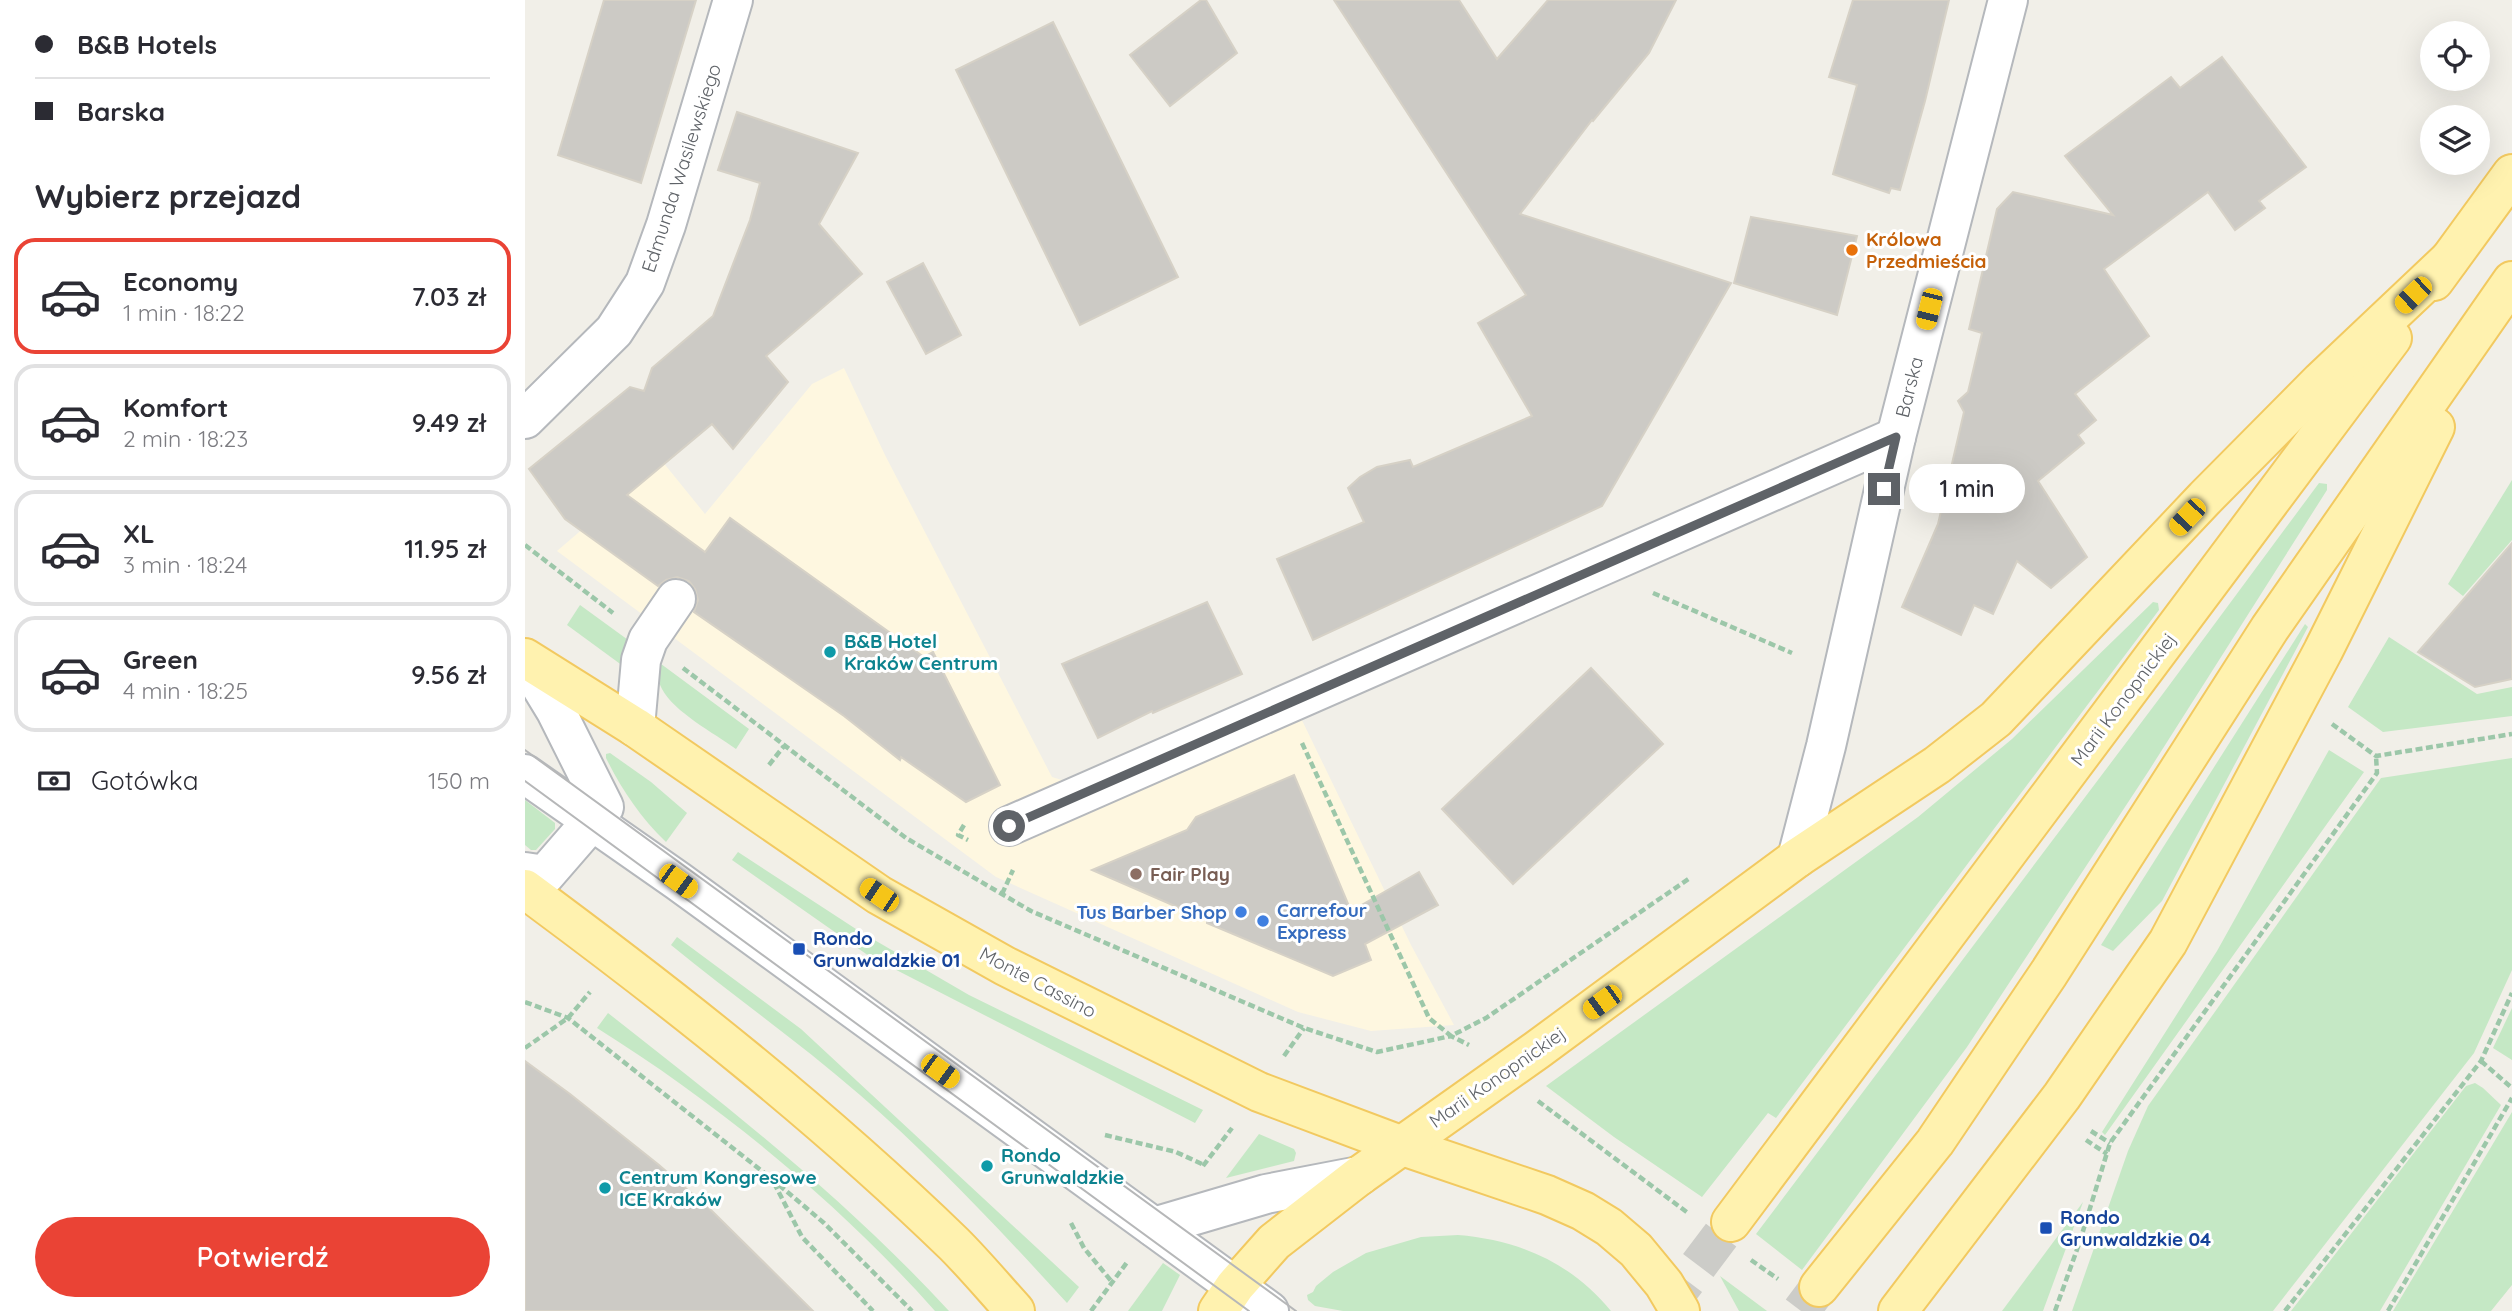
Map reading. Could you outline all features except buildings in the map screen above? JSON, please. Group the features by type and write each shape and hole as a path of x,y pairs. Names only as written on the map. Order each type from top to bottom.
{"main road":[{"name":"Marii Konopnickiej","path":"1738,1239 2512,174"},
{"name":"Marii Konopnickiej","path":"1400,1146 1537,1050 1797,858 1937,765 1996,719 2205,498 2321,381 2449,260"},
{"path":"1804,1287 1935,1142 2049,973 2270,628 2504,293"},
{"path":"1898,1311 2062,1096 2168,942 2323,651 2504,293"},
{"name":"Monte Cassino","path":"525,659 635,727 879,895 1005,966 1259,1092 1400,1146"},
{"path":"525,889 733,1048 955,1245 1015,1311"},
{"path":"1226,1298 1274,1242 1400,1146 1547,1195 1583,1211 1609,1227 1636,1250 1664,1284 1681,1311"}],"street":[{"name":"Edmunda Wasilewskiego","path":"525,419 614,331 645,283 666,225 733,0"},
{"name":"Barska","path":"1797,858 1826,746 1896,437 2008,0"},
{"path":"1013,844 1896,437"},
{"path":"635,727 639,670 648,640 676,599"},
{"path":"525,659 556,711 604,807 545,875 525,872"},
{"path":"525,774 678,881 1145,1240 1226,1298 1269,1311"},
{"path":"1145,1240 1266,1194 1359,1176"}],"path":[{"path":"525,545 906,838 1031,911 1304,1028 1377,1052 1451,1036 1486,1018 1693,876"},
{"path":"1648,591 1792,653"},
{"path":"2331,723 2376,756 2512,734"},
{"path":"1299,739 1429,1018 1451,1036 1476,1048"},
{"path":"2055,1311 2110,1143 2377,773 2376,756"},
{"path":"965,823 958,835 967,840"},
{"path":"1002,894 1013,844"},
{"path":"2285,1311 2481,1061 2512,993"},
{"path":"525,1048 568,1018 588,996"},
{"path":"525,1002 568,1018 772,1179 824,1223 912,1311"},
{"path":"1283,1058 1304,1028"},
{"path":"2481,1061 2512,1088"},
{"path":"1531,1096 1692,1216"},
{"path":"2388,1311 2512,1098"},
{"path":"1197,1174 1239,1119"},
{"path":"2091,1131 2110,1143"},
{"path":"1100,1134 1176,1152 1204,1165"},
{"path":"2086,1140 2107,1154"},
{"path":"772,1179 803,1237 873,1311"},
{"path":"1738,1239 1804,1287"},
{"path":"1091,1311 1145,1240"},
{"path":"1084,1248 1112,1282"}],"shaded area":[{"path":"844,368 885,455 1052,777 1107,794 1297,710 1411,945 1454,1025 1371,1031 1298,1012 996,877 557,551 662,461 705,514 812,384"}],"green space":[{"path":"2512,480 2512,540 2463,596 2448,584"},
{"path":"2319,483 2327,484 2327,490 2148,772 1967,1047 1802,1270 1756,1234"},
{"path":"2153,602 2158,603 2159,610 1776,1118 1768,1113 1702,1197 1614,1137 1546,1086 1918,817 2012,739"},
{"path":"580,605 635,645 623,666 567,625"},
{"path":"2305,624 2308,627 2162,901 2113,951 2101,945"},
{"path":"2389,637 2477,694 2512,687 2512,716 2383,732 2348,707"},
{"path":"657,661 749,729 736,749 685,714 668,698 659,682"},
{"path":"2329,750 2364,772 2105,1135 2102,1132 2217,951"},
{"path":"610,753 651,782 687,813 666,842 625,792 606,758 606,754"},
{"path":"2512,758 2512,970 2474,1053 2273,1311 2072,1311 2128,1151 2148,1106 2381,778"},
{"path":"525,800 555,823 555,829 536,850 525,845"},
{"path":"738,852 859,931 969,995 1203,1110 1195,1123 869,956 732,860"},
{"path":"677,937 801,1029 1079,1287 1067,1303 992,1222 915,1145 837,1075 671,945"},
{"path":"2512,1008 2512,1060 2493,1048"},
{"path":"608,1013 785,1155 909,1269 949,1311 935,1311 859,1232 733,1123 597,1028"},
{"path":"2475,1083 2501,1105 2380,1311 2291,1311 2466,1086"},
{"path":"2512,1112 2512,1285 2491,1311 2393,1311"},
{"path":"1259,1134 1294,1149 1294,1161 1226,1178"},
{"path":"2083,1202 2043,1311 2002,1311"},
{"path":"1458,1235 1502,1242 1543,1257 1579,1280 1611,1311 1343,1311 1315,1306 1308,1300 1307,1295 1333,1272 1366,1253 1421,1237"},
{"path":"1163,1263 1180,1275 1162,1311 1128,1311"},
{"path":"1720,1276 1767,1311 1739,1311"}],"tunnel":[{"path":"1664,1311 1731,1222"},
{"path":"1801,1311 1819,1287"}],"tram line":[{"path":"525,750 1296,1311"},
{"path":"525,781 1249,1311"}],"place":[{"name":"Królowa Przedmieścia","path":"1852,250"},
{"name":"B&B Hotel Kraków Centrum","path":"830,652"},
{"name":"Fair Play","path":"1136,874"},
{"name":"Tus Barber Shop","path":"1241,912"},
{"name":"Carrefour Express","path":"1263,921"},
{"name":"Rondo Grunwaldzkie 01","path":"799,949"},
{"name":"Rondo Grunwaldzkie","path":"987,1166"},
{"name":"Centrum Kongresowe ICE Kraków","path":"605,1188"},
{"name":"Rondo Grunwaldzkie 04","path":"2046,1228"}],"route":[{"path":"1009,826 1896,437 1884,489"}]}
